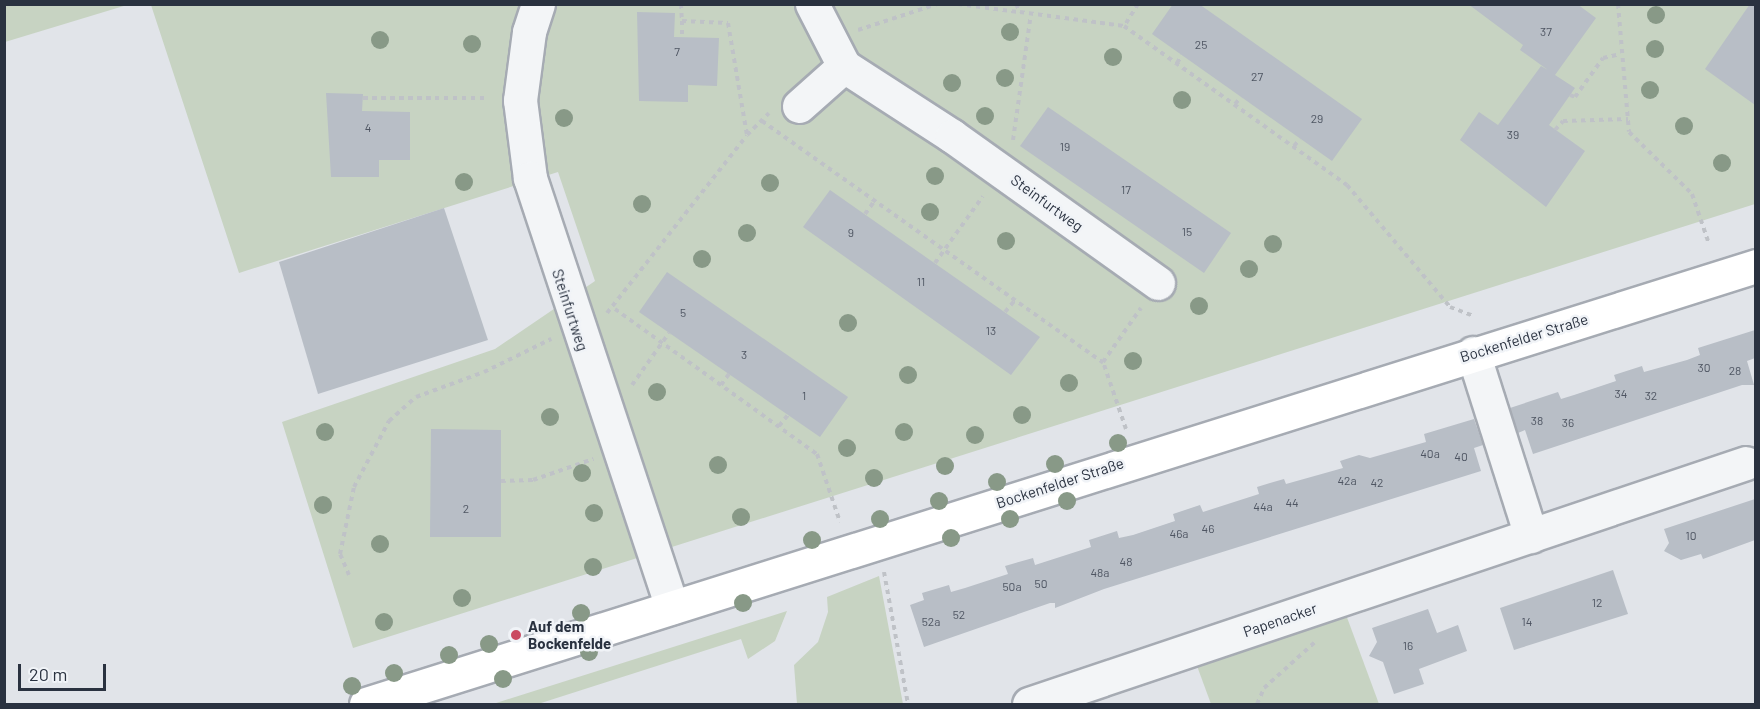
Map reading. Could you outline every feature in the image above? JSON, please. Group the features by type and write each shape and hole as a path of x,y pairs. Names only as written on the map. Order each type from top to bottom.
{"main road":[{"name":"Bockenfelder Straße","path":"366,705 1473,353 1755,266"}],"street":[{"name":"Steinfurtweg","path":"538,4 524,65 521,134 530,178 576,327 672,607"},
{"path":"799,106 838,56 812,4"},
{"name":"Steinfurtweg","path":"838,56 1158,283"},
{"path":"1473,353 1531,536"},
{"name":"Papenacker","path":"1029,705 1746,463"}],"path":[{"path":"681,4 682,37"},
{"path":"838,56 849,33 937,4"},
{"path":"958,4 1124,26 1347,185 1450,307 1473,316"},
{"path":"1016,4 1020,12"},
{"path":"1124,26 1138,4"},
{"path":"1618,4 1629,132 1692,194 1709,244"},
{"path":"935,263 1011,154 1030,13"},
{"path":"682,21 728,22 747,135"},
{"path":"1570,95 1575,97 1603,58 1622,54"},
{"path":"1177,63 1182,56"},
{"path":"1235,104 1241,97"},
{"path":"363,98 489,98"},
{"path":"1555,130 1563,121 1628,119"},
{"path":"349,575 340,554 354,487 389,421 416,398 484,372 615,309 677,219 747,135 762,121 776,131"},
{"path":"786,138 1102,362 1126,429"},
{"path":"1294,146 1300,139"},
{"path":"865,214 875,200"},
{"path":"1102,362 1158,283"},
{"path":"1005,312 1015,300"},
{"path":"615,309 818,454 840,522"},
{"path":"501,482 533,480 614,436 661,342 669,333"},
{"path":"721,385 729,374"},
{"path":"778,426 788,415"},
{"path":"883,569 908,705"},
{"path":"1257,705 1264,688 1315,643 1318,626 1312,609"}],"green space":[{"path":"5,4 127,4 127,5 5,42"},
{"path":"151,5 1755,5 1755,204 353,648 282,422 495,349 595,281 558,172 239,273"},
{"path":"879,576 903,704 797,704 794,665 818,642 828,612 827,597"},
{"path":"787,611 775,641 748,659 741,639 538,704 493,704"},
{"path":"1345,612 1379,704 1211,704 1197,666"}],"building":[{"path":"1173,4 1199,4 1362,119 1332,161 1152,34"},
{"path":"1468,4 1577,4 1596,18 1555,75 1575,88 1549,125 1585,151 1546,207 1460,140 1479,112 1498,125 1541,66 1548,70 1520,50 1523,45"},
{"path":"1750,4 1755,4 1755,105 1705,69"},
{"path":"637,12 675,13 674,37 719,38 717,86 688,85 688,102 639,101"},
{"path":"326,93 363,94 362,111 410,112 410,160 379,160 379,177 331,177"},
{"path":"1048,107 1231,233 1204,273 1020,146"},
{"path":"830,190 1040,337 1011,375 803,227"},
{"path":"444,208 488,340 318,394 279,262"},
{"path":"667,272 848,397 820,437 639,312"},
{"path":"1755,330 1755,358 1747,361 1754,385 1742,385 1533,454 1525,430 1518,433 1510,408 1558,392 1561,399 1574,395 1616,381 1614,375 1642,366 1644,372 1687,360 1700,355 1698,348"},
{"path":"1474,419 1483,445 1474,448 1481,471 1104,589 1055,608 1055,603 1050,603 924,647 910,605 924,600 922,593 949,585 951,592 965,588 1008,574 1005,566 1033,558 1035,565 1091,547 1089,540 1117,531 1119,538 1133,535 1175,521 1173,514 1200,505 1203,512 1259,494 1257,487 1284,479 1286,484 1343,468 1340,461 1359,455 1370,458 1426,442 1424,434"},
{"path":"431,429 501,430 501,537 430,537"},
{"path":"1755,499 1755,540 1703,559 1701,554 1681,560 1664,551 1669,543 1664,529"},
{"path":"1613,570 1628,614 1514,650 1500,608"},
{"path":"1428,609 1437,633 1458,625 1467,651 1419,669 1424,684 1394,694 1383,662 1369,656 1377,642 1372,628"}],"place":[{"name":"Auf dem Bockenfelde","path":"516,635"}]}
